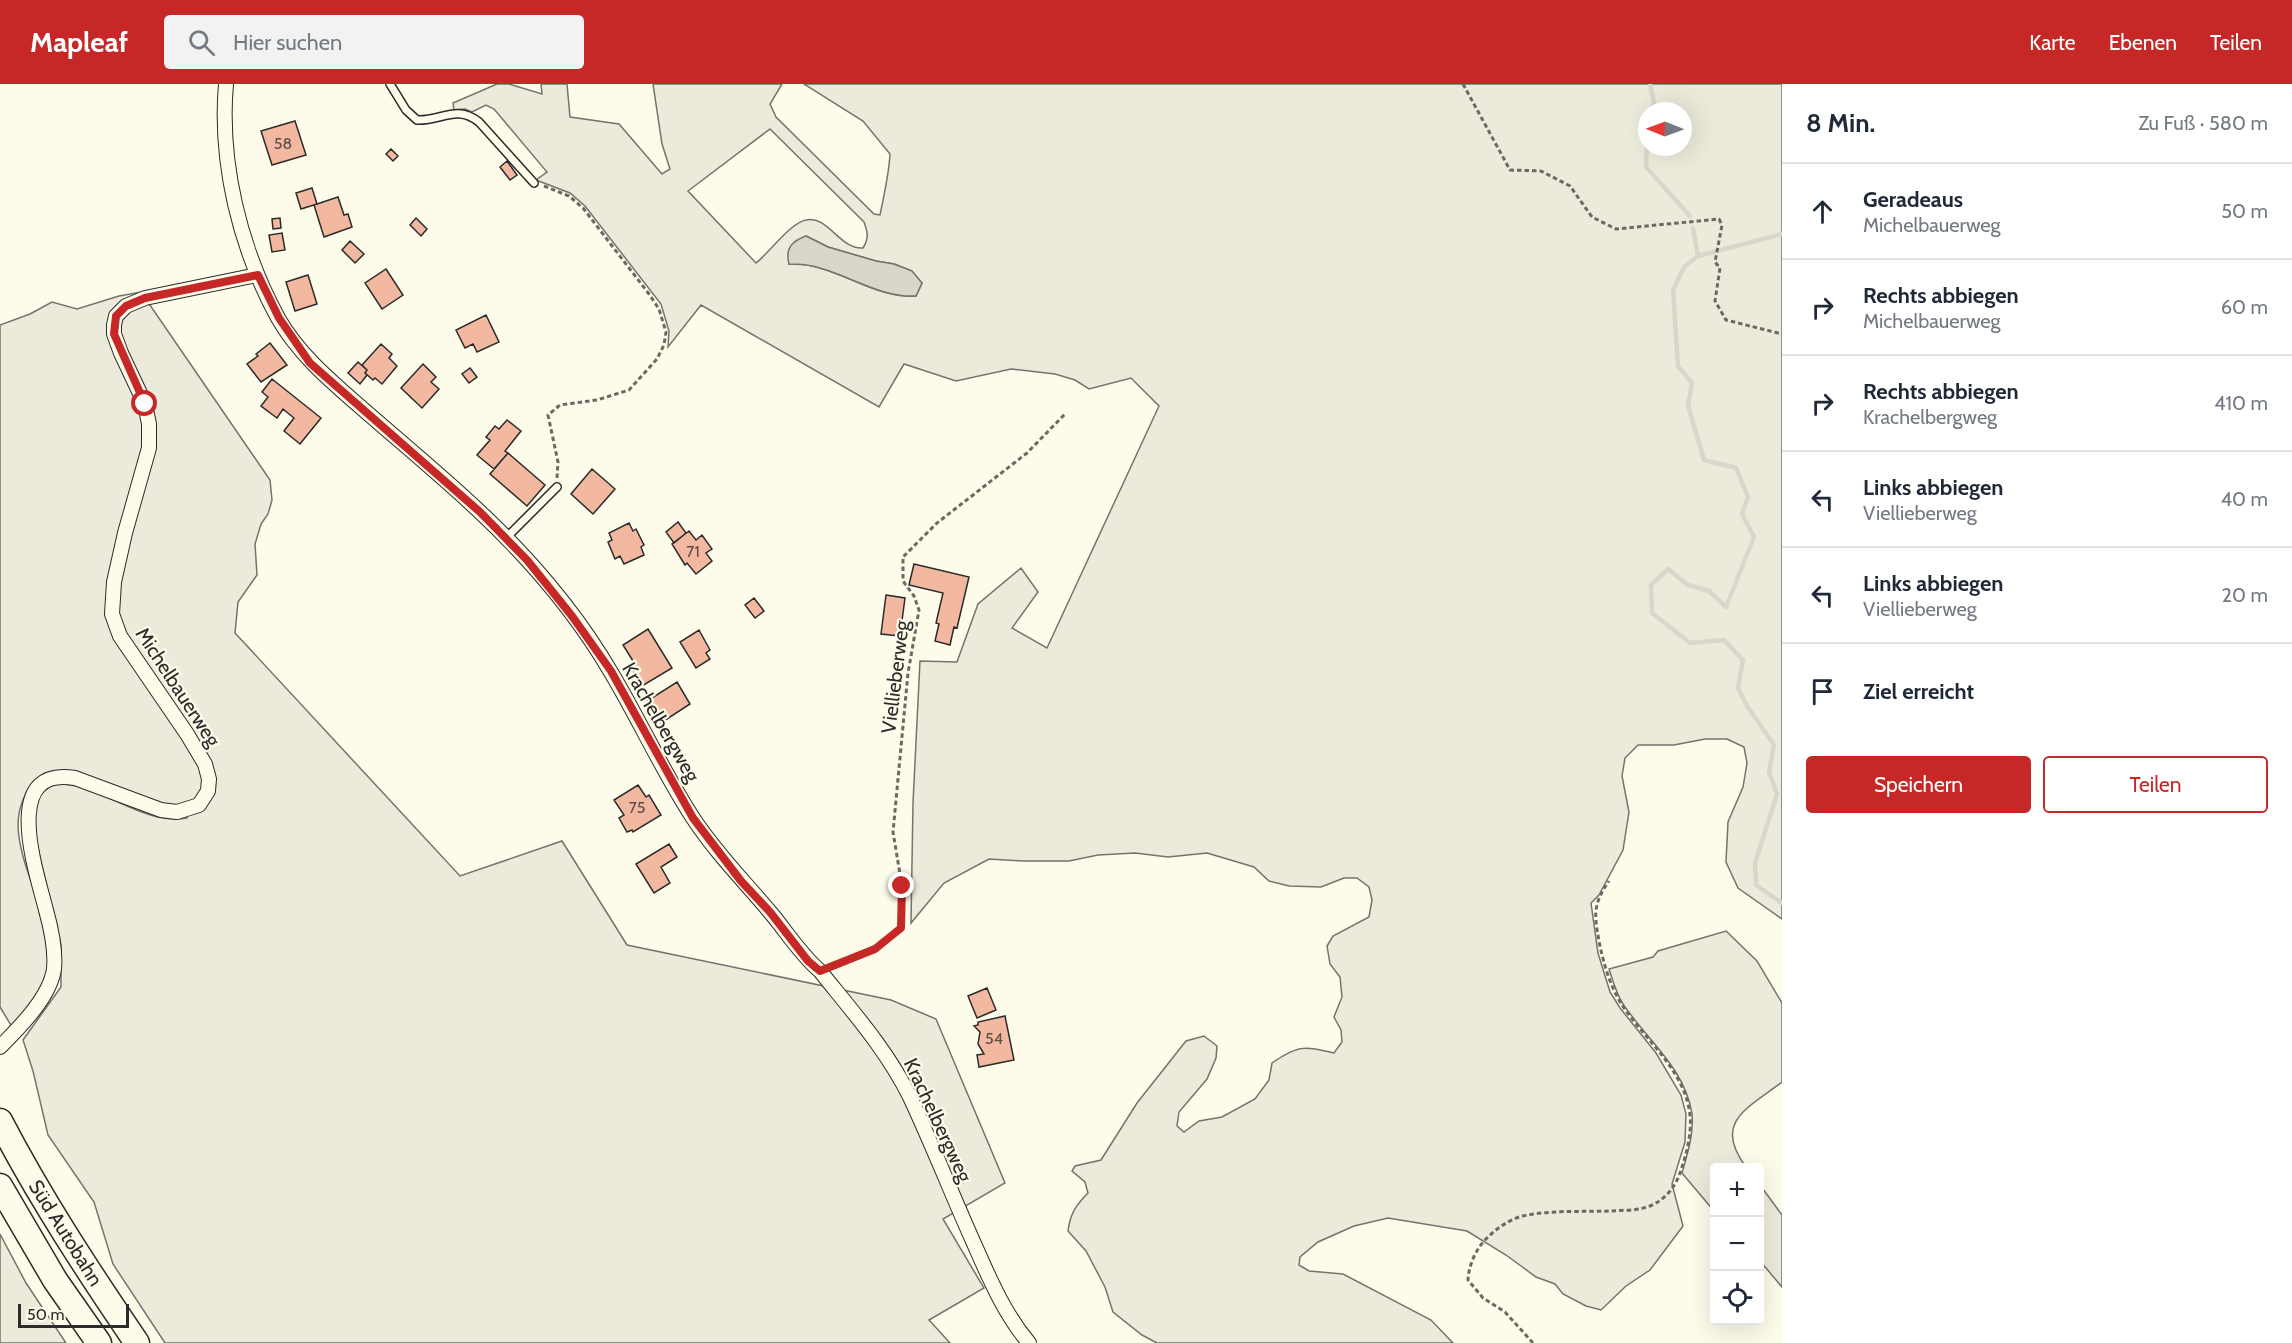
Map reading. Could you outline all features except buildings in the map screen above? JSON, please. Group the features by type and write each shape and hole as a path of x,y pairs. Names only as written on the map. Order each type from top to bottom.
{"highway":[{"name":"Süd Autobahn","path":"0,1121 17,1154 86,1268 137,1343"},
{"name":"Süd Autobahn","path":"0,1186 55,1280 99,1343"}],"street":[{"name":"Krachelbergweg","path":"226,84 224,108 229,172 236,205 258,275 279,318 310,363 466,499 506,538 572,616 611,671 693,818 713,846 770,912 808,961 820,971 879,1045 909,1096 1007,1313 1029,1343"},
{"name":"Michelbauerweg","path":"0,1047 47,990 54,969 54,946 29,851 25,826 29,801 34,790 51,777 75,778 161,810 177,812 199,805 208,791 205,764 120,636 112,614 111,599 114,582 149,448 149,424 145,404 114,334 116,316 126,306 145,298 258,275"}],"lane":[{"path":"390,84 406,110 417,120 431,120 457,113 470,116 479,122 534,183"},
{"path":"506,538 557,487"}],"path":[{"path":"1463,84 1510,170 1541,171 1570,186 1592,217 1616,230 1719,219 1722,225 1714,262 1720,268 1715,301 1726,320 1782,334"},
{"path":"534,183 568,196 583,208 649,294 659,309 666,332 664,345 657,359 629,390 597,400 560,405 548,415 558,462 557,487"},
{"name":"Viellieberweg","path":"820,971 875,949 901,928 902,886 893,832 908,673 919,610 914,596 903,581 903,557 937,523 1028,453 1065,414"},
{"path":"1533,1343 1505,1312 1483,1298 1468,1280 1473,1259 1484,1241 1502,1225 1527,1215 1628,1210 1650,1206 1663,1198 1674,1186 1688,1142 1690,1114 1684,1094 1659,1051 1623,1006 1614,990 1601,952 1595,908 1609,881"}],"shaded area":[{"path":"497,84 509,84 542,94 541,84 567,84 570,117 619,124 662,174 670,169 662,144 653,84 782,84 770,104 776,117 874,214 880,215 890,154 863,121 804,84 1782,84 1782,919 1738,888 1726,862 1728,822 1743,787 1747,763 1744,747 1727,739 1705,739 1674,745 1638,745 1625,758 1622,776 1629,812 1623,850 1599,895 1591,903 1598,953 1610,992 1656,1053 1681,1095 1686,1114 1685,1142 1672,1184 1683,1226 1650,1270 1626,1286 1601,1310 1586,1306 1563,1294 1555,1284 1536,1277 1467,1231 1388,1218 1354,1226 1318,1242 1300,1257 1299,1265 1309,1271 1343,1274 1431,1320 1453,1343 1157,1343 1142,1335 1113,1312 1105,1287 1086,1251 1068,1231 1074,1210 1088,1193 1085,1182 1072,1171 1075,1166 1101,1160 1137,1103 1186,1041 1204,1036 1217,1046 1216,1058 1207,1079 1179,1112 1177,1126 1184,1132 1199,1121 1222,1117 1255,1099 1269,1080 1272,1063 1288,1053 1308,1048 1334,1053 1342,1042 1341,1030 1334,1017 1342,997 1340,977 1330,964 1327,946 1333,936 1369,917 1372,900 1369,887 1357,878 1344,878 1321,887 1289,886 1269,881 1254,867 1207,853 1168,857 1135,853 1098,855 1069,861 989,859 944,883 911,923 913,803 920,661 957,662 978,604 1021,568 1038,592 1012,628 1047,648 1159,406 1131,378 1089,389 1075,380 1055,374 1011,369 956,381 904,364 879,407 701,305 668,347 669,331 661,304 585,206 570,193 536,180 547,172 494,109 486,105 472,112 465,109 454,110 453,103","holes":["770,129 864,222 867,238 863,248 847,244 821,223 806,220 787,232 756,263 688,191","806,236 828,247 894,264 911,271 922,283 916,296 889,294 825,269 789,264"]},
{"path":"806,236 828,247 912,271 922,283 916,296 889,293 825,269 789,264 789,249 797,240"},
{"path":"141,292 270,480 272,500 255,544 257,575 238,602 235,633 460,876 562,841 627,945 891,1000 936,1019 1005,1183 943,1219 984,1288 929,1320 950,1343 165,1343 113,1264 94,1202 48,1135 23,1040 61,987 61,945 32,824 40,795 53,784 70,785 87,789 153,816 170,819 187,818 184,806 170,806 76,773 59,770 42,775 30,786 20,809 18,825 24,861 47,932 48,969 39,992 12,1027 0,1007 0,325 30,314 52,302 77,309"},
{"path":"1726,931 1757,961 1782,1003 1782,1082 1747,1108 1738,1117 1733,1127 1732,1138 1744,1163 1710,1163 1710,1206 1682,1173 1690,1144 1692,1114 1682,1082 1664,1055 1623,1004 1609,969 1653,957 1658,951"},
{"path":"1764,1190 1782,1215 1782,1287 1764,1266"},
{"path":"0,1234 26,1283 66,1343 0,1343"}],"waterway":[{"path":"1650,84 1654,102"},
{"path":"1646,156 1646,167 1690,216"},
{"path":"1693,228 1698,256 1684,267 1673,290 1678,366 1692,383 1688,406 1704,460 1736,468 1748,497 1742,514 1754,537 1726,607 1709,591 1688,585 1668,569 1651,585 1652,613 1690,643 1724,640 1743,660 1738,688 1747,706 1774,745 1769,772 1777,794 1755,863 1756,885 1782,903"},
{"path":"1698,256 1782,234"}],"route":[{"path":"145,404 114,334 116,316 120,311 145,298 258,275 279,318 310,363 480,512 527,560 572,616 611,671 693,818 735,874 770,912 808,961 820,971 875,949 901,928 902,886"}]}
